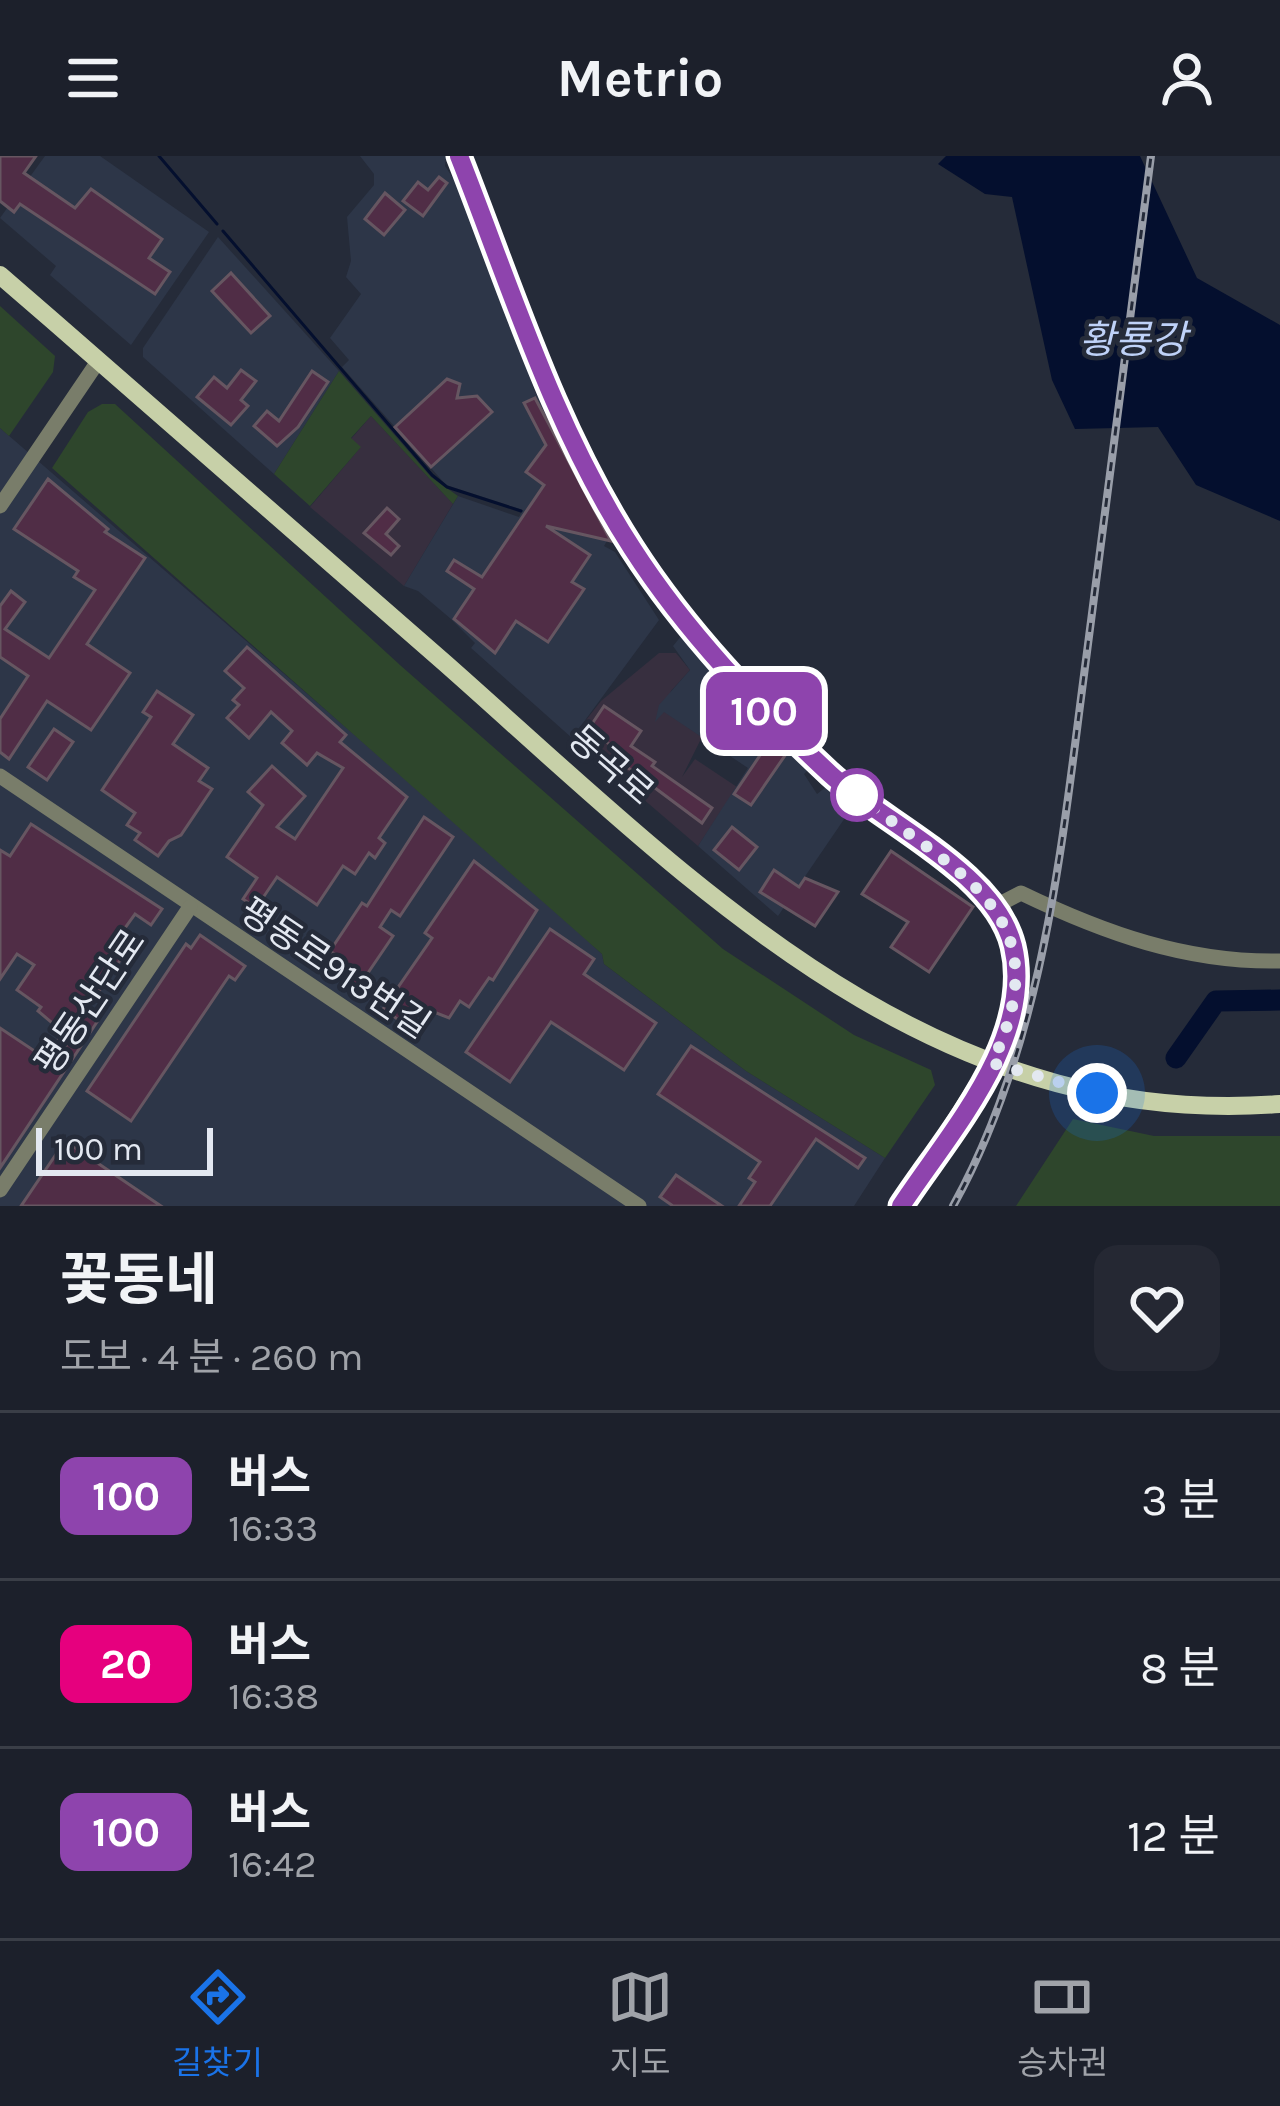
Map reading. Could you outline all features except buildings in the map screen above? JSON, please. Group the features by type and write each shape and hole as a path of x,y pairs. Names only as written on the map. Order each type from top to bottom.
{"main road":[{"name":"동곡로","path":"0,275 762,935 875,1011 992,1063 1148,1102 1280,1104"},
{"path":"901,1206 992,1063"}],"street":[{"path":"459,156 548,387 632,549 717,660 777,724 836,779 963,875 994,907 1012,942 1018,984 1014,1014 992,1063"},
{"path":"0,506 99,360"},
{"name":"평동로913번길","path":"0,776 639,1206"},
{"path":"994,907 1021,893 1091,926 1139,942 1200,955 1280,961"},
{"name":"평동산단로","path":"0,1190 190,907"}],"shaded area":[{"path":"45,156 100,156 209,232 131,345 50,275 56,266 0,218"},
{"path":"360,156 446,156 445,166 470,204 534,390 611,534 604,546 615,552 659,620 572,738 471,648 475,643 451,619 418,591 404,586 458,496 519,517 523,510 446,485 342,367 349,360 330,338 361,294 346,277 351,261 347,217 374,185 374,174"},
{"path":"218,237 339,371 274,474 143,357 143,348"},
{"path":"371,416 453,504 404,586 310,507 360,448 351,439"},
{"path":"0,428 513,872 602,954 604,964 746,1071 885,1158 854,1206 0,1206"},
{"path":"682,635 808,770 804,774 817,794 826,787 851,809 778,916 698,846 748,768 664,712 655,722 659,705 690,670 673,646"},
{"path":"659,653 676,653 690,670 671,691 664,711 702,737 682,777 695,759 737,787 698,846 572,738 601,701"}],"green space":[{"path":"0,306 55,356 53,372 9,436 0,428"},
{"path":"339,371 431,477 458,496 453,504 371,416 351,438 361,447 310,506 274,474"},
{"path":"102,404 115,404 400,665 723,949 854,1035 931,1070 935,1085 885,1158 746,1071 604,964 602,954 52,468 88,412"},
{"path":"1073,1119 1154,1136 1280,1136 1280,1206 1016,1206"}],"water":[{"name":"황룡강","path":"946,156 1140,156 1197,278 1280,325 1280,521 1196,485 1158,427 1075,429 1052,380 1012,197 985,194 938,164"}],"waterway":[{"path":"159,156 217,224"},
{"path":"223,231 432,475 447,487 521,511"},
{"path":"1176,1058 1216,1001 1280,1000"}],"railway":[{"path":"953,1206 1010,1075 1046,936 1069,794 1151,156"}],"bus line":[{"name":"100","path":"459,156 548,387 632,549 717,660 777,724 836,779 963,875 993,905 1012,942 1018,984 1010,1025 959,1118 901,1206"}],"route":[{"path":"857,795 963,875 993,905 1012,942 1018,984 1014,1014 992,1063 1097,1093"}]}
